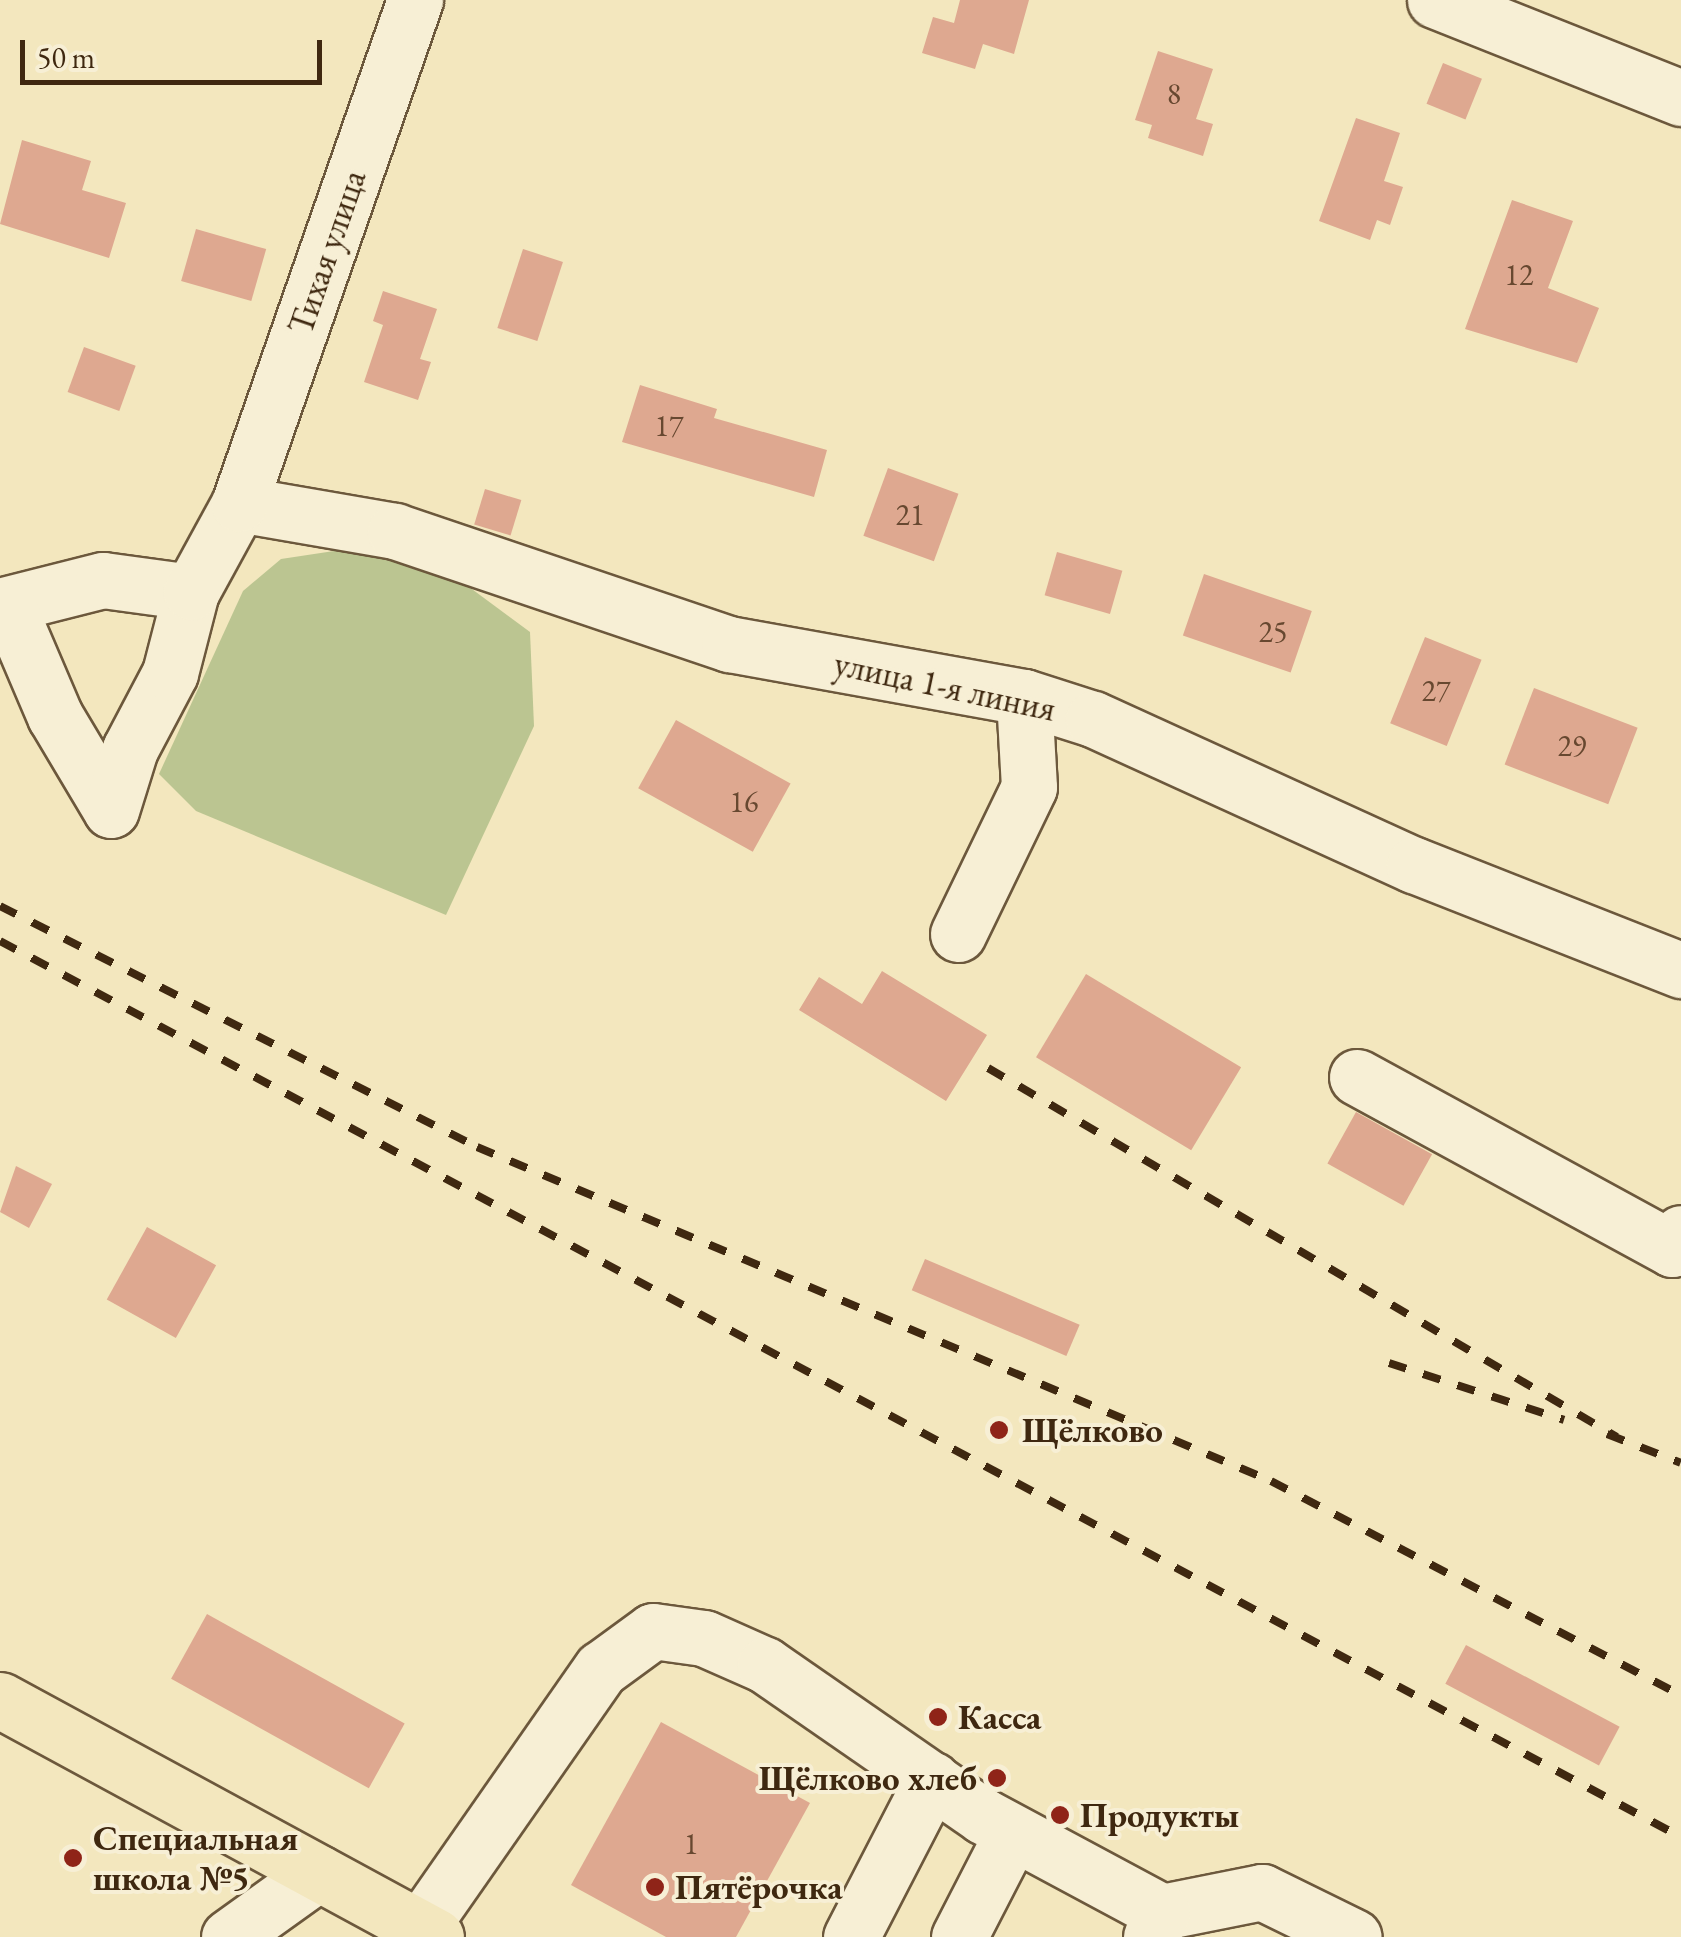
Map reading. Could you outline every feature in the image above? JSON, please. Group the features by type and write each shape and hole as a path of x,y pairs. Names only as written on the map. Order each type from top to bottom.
{"main road":[{"path":"0,1700 428,1932"}],"street":[{"name":"Тихая улица","path":"4,606 55,716 110,810 130,749 170,672 190,592 239,504 415,0"},
{"path":"1435,0 1681,98"},
{"name":"улица 1-я линия","path":"239,504 396,531 730,644 1024,697 1681,970"},
{"path":"4,606 102,580 190,592"},
{"path":"958,934 1028,787 1024,697"},
{"path":"1357,1077 1672,1248 1681,1233"},
{"path":"428,1932 601,1669 653,1631 704,1638 765,1664 1012,1834 1156,1925 1262,1892 1354,1937"},
{"path":"851,1937 932,1780"},
{"path":"959,1937 1012,1834"},
{"path":"230,1937 318,1873"}],"green space":[{"path":"367,546 461,581 530,632 534,726 446,915 196,811 159,774 243,591 281,559"}],"building":[{"path":"960,0 1029,0 1014,54 983,44 975,69 922,53 933,17 954,23"},
{"path":"1158,51 1213,69 1196,119 1213,124 1203,156 1148,138 1152,125 1135,120"},
{"path":"1443,63 1482,79 1465,120 1427,104"},
{"path":"1356,118 1400,133 1384,181 1403,187 1390,225 1377,220 1370,240 1319,221"},
{"path":"22,140 91,161 82,190 126,203 109,258 0,224"},
{"path":"1512,200 1573,221 1548,288 1599,308 1577,363 1465,329"},
{"path":"196,229 266,249 251,301 181,281"},
{"path":"523,249 563,262 537,341 497,328"},
{"path":"383,291 437,309 420,359 431,362 418,400 364,382 383,325 373,321"},
{"path":"84,347 136,366 119,411 68,392"},
{"path":"640,385 717,409 714,418 827,450 814,497 622,442"},
{"path":"888,468 958,494 934,561 863,536"},
{"path":"485,489 521,500 511,535 474,524"},
{"path":"1057,552 1122,571 1110,614 1045,595"},
{"path":"1204,574 1312,611 1291,673 1183,635"},
{"path":"1425,637 1482,660 1447,746 1390,723"},
{"path":"1534,688 1638,728 1608,804 1505,765"},
{"path":"676,720 791,784 753,852 638,788"},
{"path":"882,971 987,1035 946,1101 799,1010 819,977 862,1004"},
{"path":"1086,974 1241,1067 1191,1150 1036,1057"},
{"path":"1356,1112 1432,1154 1403,1206 1327,1164"},
{"path":"16,1166 52,1184 29,1228 0,1212"},
{"path":"147,1227 216,1265 176,1338 107,1300"},
{"name":"Щёлково","path":"925,1259 1080,1325 1066,1356 912,1290"},
{"path":"207,1614 405,1724 369,1788 171,1679"},
{"path":"1466,1645 1620,1727 1599,1766 1445,1684"},
{"path":"661,1722 810,1803 736,1937 666,1937 571,1885"}],"railway":[{"path":"0,906 477,1147 1271,1481 1681,1695"},
{"path":"0,941 1681,1837"},
{"path":"988,1068 1617,1437"},
{"path":"1389,1363 1564,1420"},
{"path":"1607,1434 1681,1463"}],"place":[{"name":"Щёлково","path":"999,1430"},
{"name":"Касса","path":"938,1717"},
{"name":"Щёлково хлеб","path":"997,1778"},
{"name":"Продукты","path":"1060,1815"},
{"name":"Специальная школа №5","path":"73,1858"},
{"name":"Пятёрочка","path":"655,1887"}]}
